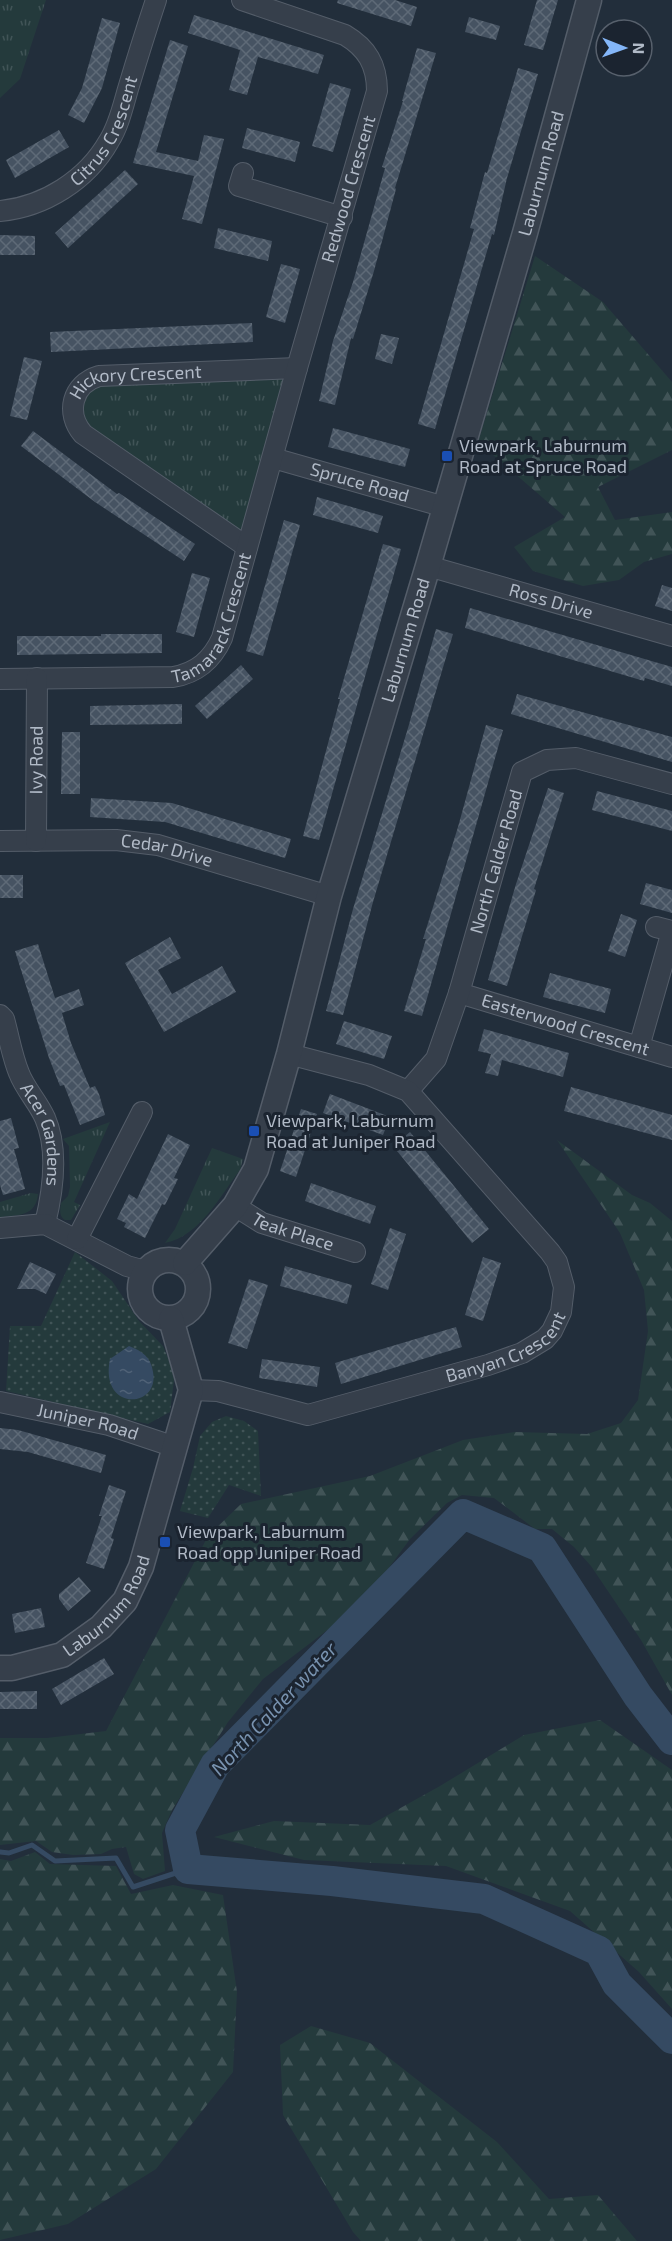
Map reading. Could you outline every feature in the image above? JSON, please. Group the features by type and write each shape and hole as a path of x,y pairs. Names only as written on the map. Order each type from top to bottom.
{"street":[{"name":"Citrus Crescent","path":"0,210 19,208 51,196 78,178 100,155 116,127 156,0"},
{"name":"Redwood Crescent","path":"242,0 345,35 363,48 372,62 377,91 273,458"},
{"name":"Laburnum Road","path":"185,1263 235,1206 256,1169 289,1054 329,896 525,233 589,0"},
{"path":"238,187 342,217"},
{"name":"Hickory Crescent","path":"248,547 83,434 74,421 72,406 81,386 99,376 297,368"},
{"name":"Spruce Road","path":"273,458 445,507"},
{"name":"Tamarack Crescent","path":"0,679 172,677 199,668 213,655 222,638 273,458"},
{"name":"Ross Drive","path":"428,566 672,636"},
{"name":"Ivy Road","path":"36,841 37,678"},
{"name":"North Calder Road","path":"408,1091 436,1059 459,993 522,772 547,760 576,758 672,784"},
{"name":"Cedar Drive","path":"0,841 116,840 158,845 329,896"},
{"path":"639,1047 672,931 656,927"},
{"name":"Easterwood Crescent","path":"459,993 672,1057"},
{"name":"Acer Gardens","path":"0,1015 4,1019 19,1074 44,1115 50,1130 53,1173 51,1198 45,1224"},
{"name":"Banyan Crescent","path":"191,1390 219,1391 308,1414 499,1361 529,1350 552,1331 561,1312 564,1287 557,1262 408,1091 369,1075 289,1054"},
{"path":"77,1239 142,1112"},
{"name":"Teak Place","path":"235,1206 262,1223 355,1252"},
{"path":"0,1228 45,1224 127,1266 145,1271"},
{"path":"172,1259 185,1263 195,1272 199,1291 191,1308 171,1319 155,1315 141,1299 141,1280 145,1271 152,1264 161,1261 172,1259"},
{"path":"171,1319 191,1390"},
{"name":"Laburnum Road","path":"0,1668 12,1668 62,1655 101,1626 125,1601 141,1567 191,1390"},
{"name":"Juniper Road","path":"0,1402 109,1425 175,1448"}],"green space":[{"path":"0,0 46,0 20,79 0,98"},
{"path":"535,256 603,302 672,382 672,450 598,487 615,520 672,512 672,554 644,562 619,580 583,586 533,571 514,547 565,517 478,442"},
{"path":"297,368 247,547 83,434 81,385"},
{"path":"110,1122 74,1202 80,1205 71,1220 65,1220 60,1208 61,1203 68,1196 70,1187 69,1146 63,1139"},
{"path":"557,1140 632,1195 650,1203 672,1221 672,1695 641,1640 591,1566 574,1547 552,1529 535,1529 494,1498 462,1495 447,1503 410,1539 363,1603 263,1679 228,1722 172,1810 162,1833 165,1871 143,1879 134,1874 126,1847 112,1849 101,1854 73,1855 52,1852 36,1841 0,1845 0,1738 47,1738 106,1731 208,1536 241,1504 370,1476 463,1440 515,1432 587,1434 621,1423 638,1400 648,1331 644,1290 620,1233"},
{"path":"212,1148 243,1159 240,1170 199,1224 177,1239 165,1243 175,1229"},
{"path":"31,1193 38,1194 34,1207 20,1215 0,1217 0,1202"},
{"path":"75,1252 112,1281 139,1321 163,1346 174,1380 170,1412 148,1424 6,1391 10,1326 41,1326"},
{"path":"226,1416 244,1421 258,1431 261,1496 229,1485 208,1518 180,1511 200,1436 212,1422"},
{"path":"600,1720 672,1770 672,2009 639,1972 570,1911 446,1866 304,1860 214,1837 274,1821 370,1825 524,1735"},
{"path":"35,1852 50,1864 116,1866 131,1894 173,1885 223,1895 237,1992 233,2072 156,2169 68,2224 0,2240 0,1859 11,1861"},
{"path":"311,2026 370,2043 497,2142 549,2199 598,2195 637,2241 361,2241 353,2232 283,2115 280,2045"}],"water":[{"path":"129,1346 145,1355 153,1372 153,1384 148,1393 140,1398 130,1399 121,1396 113,1389 109,1376 110,1359"}],"building":[{"path":"338,0 395,0 417,7 411,26 337,3"},
{"path":"537,0 558,0 543,50 524,45"},
{"path":"194,15 324,55 318,74 258,57 247,95 229,90 240,50 188,33"},
{"path":"469,17 500,26 496,40 465,32"},
{"path":"102,18 120,23 102,88 84,123 68,115 82,88"},
{"path":"170,40 188,46 156,152 198,161 204,135 224,139 202,224 182,219 194,176 133,163"},
{"path":"417,48 436,53 395,188 374,271 353,339 351,338 335,405 319,401 333,341 353,282 385,168 382,167"},
{"path":"518,68 538,74 507,178 494,235 492,234 435,429 418,424 474,229 470,228 485,172 487,173"},
{"path":"330,83 351,89 333,152 312,146"},
{"path":"247,128 300,142 295,162 242,148"},
{"path":"59,130 69,147 15,178 6,160"},
{"path":"125,170 138,184 68,248 55,233"},
{"path":"218,228 272,241 268,261 214,248"},
{"path":"0,235 35,236 35,255 0,255"},
{"path":"281,264 300,269 285,323 266,317"},
{"path":"252,323 253,342 51,352 50,332"},
{"path":"381,334 399,338 392,364 375,359"},
{"path":"24,357 42,361 27,420 10,416"},
{"path":"333,428 410,449 405,467 328,447"},
{"path":"33,431 117,494 119,493 195,544 184,561 95,502 21,446"},
{"path":"317,497 383,516 378,533 313,515"},
{"path":"284,520 300,525 263,656 246,651"},
{"path":"383,544 401,549 319,840 303,836 340,699 338,699"},
{"path":"192,573 210,578 194,637 176,632"},
{"path":"662,585 672,588 672,611 655,606"},
{"path":"470,608 672,667 672,686 645,678 644,681 465,628"},
{"path":"436,629 453,634 373,902 343,1015 326,1011 353,909"},
{"path":"101,634 162,634 162,653 17,655 17,636 101,636"},
{"path":"241,665 253,679 207,719 195,706"},
{"path":"517,694 672,737 672,762 511,714"},
{"path":"182,704 182,724 90,725 90,706"},
{"path":"486,725 503,730 422,1016 404,1011"},
{"path":"62,732 80,732 80,794 61,794"},
{"path":"548,788 564,793 507,986 488,980 516,884"},
{"path":"597,791 672,811 672,831 592,810"},
{"path":"91,798 172,803 291,839 285,858 165,822 90,817"},
{"path":"0,875 23,875 23,898 0,898"},
{"path":"646,883 672,890 672,913 640,904"},
{"path":"621,914 637,920 625,957 608,951"},
{"path":"170,937 181,958 158,970 172,994 222,966 236,992 164,1032 125,963"},
{"path":"38,944 55,998 79,989 84,1005 62,1013 71,1043 90,1088 95,1086 99,1094 105,1115 80,1125 64,1085 60,1086 49,1058 15,951"},
{"path":"550,973 611,989 605,1013 543,997"},
{"path":"344,1021 392,1036 384,1059 336,1044"},
{"path":"484,1029 569,1053 563,1077 502,1060 498,1076 485,1073 491,1054 478,1051"},
{"path":"571,1087 672,1115 672,1140 564,1111"},
{"path":"330,1094 390,1117 383,1135 323,1113"},
{"path":"301,1109 317,1114 296,1177 280,1171"},
{"path":"11,1118 19,1148 14,1149 25,1189 3,1195 0,1185 0,1121"},
{"path":"410,1132 489,1229 472,1243 393,1146"},
{"path":"168,1134 190,1145 174,1178 178,1179 145,1238 124,1227 126,1223 117,1219 129,1194 137,1199"},
{"path":"311,1183 376,1206 370,1224 305,1201"},
{"path":"390,1228 406,1234 388,1290 371,1284"},
{"path":"483,1257 501,1263 483,1321 465,1315"},
{"path":"30,1262 56,1274 46,1294 35,1289 17,1289"},
{"path":"285,1266 352,1285 347,1304 280,1286"},
{"path":"249,1279 268,1285 247,1349 228,1343"},
{"path":"456,1327 462,1347 341,1384 335,1363"},
{"path":"262,1359 320,1367 317,1387 259,1378"},
{"path":"0,1428 18,1430 106,1455 101,1473 28,1452 0,1449"},
{"path":"109,1485 126,1491 104,1569 86,1563 102,1516 99,1516"},
{"path":"79,1577 91,1591 68,1611 59,1599 59,1594"},
{"path":"41,1608 45,1627 15,1633 12,1614"},
{"path":"104,1658 114,1674 61,1705 52,1689"},
{"path":"37,1691 37,1709 0,1709 0,1692"}],"waterway":[{"name":"North Calder water","path":"672,1740 638,1696 542,1548 463,1514 215,1765 180,1830 188,1869 332,1881 484,1899 599,1951 617,1984 672,2039"},
{"path":"0,1852 9,1853 32,1845 55,1861 116,1858 133,1887 188,1869"}],"place":[{"name":"Viewpark, Laburnum Road at Spruce Road","path":"447,456"},
{"name":"Viewpark, Laburnum Road at Juniper Road","path":"254,1131"},
{"name":"Viewpark, Laburnum Road opp Juniper Road","path":"165,1542"}]}
